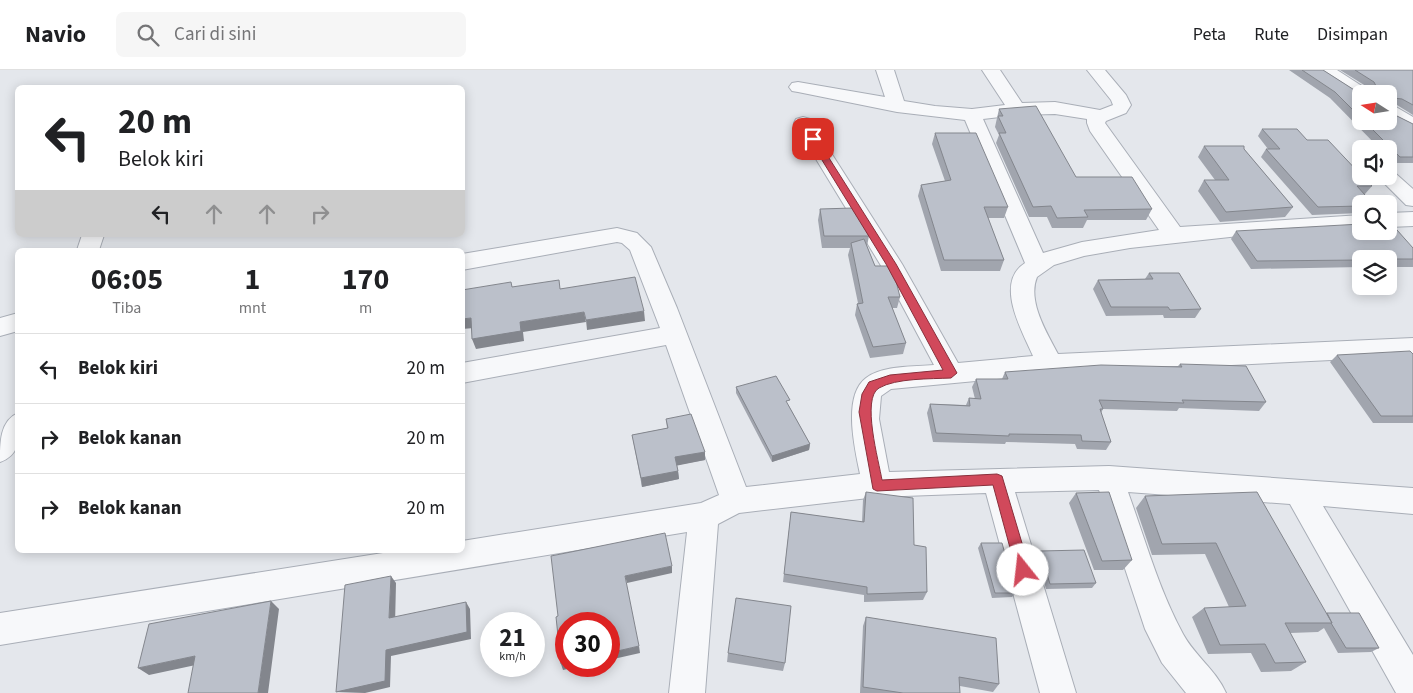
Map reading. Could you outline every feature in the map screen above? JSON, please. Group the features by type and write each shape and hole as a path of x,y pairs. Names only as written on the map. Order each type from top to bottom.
{"street":[{"path":"885,70 897,106"},
{"path":"991,70 1017,109"},
{"path":"798,87 935,112 972,115 1017,109 1055,108 1100,116 1119,110 1122,106 1120,99 1096,70"},
{"path":"1325,70 1352,88"},
{"path":"972,115 1036,262"},
{"path":"1100,116 1097,118 1096,123 1100,131 1175,236"},
{"path":"1398,116 1413,125"},
{"path":"803,123 891,264 951,373"},
{"path":"1397,185 1413,200"},
{"path":"1050,364 1022,299 1021,286 1026,272 1036,262 1113,242 1175,236 1299,217 1352,221"},
{"path":"1397,220 1413,219"},
{"path":"465,261 603,238 627,236 640,247 736,501"},
{"path":"0,326 15,323"},
{"path":"465,373 674,335"},
{"path":"877,485 864,412 866,397 873,385 890,379 1050,364 1413,347"},
{"path":"0,450 15,428"},
{"path":"1109,478 1157,618 1174,651 1208,693"},
{"path":"0,629 704,516 736,501 877,485 1109,478 1413,501"},
{"path":"997,480 1058,693"},
{"path":"1299,492 1413,688"},
{"path":"687,693 704,516"}],"building":[{"path":"1302,70 1323,70 1352,89 1352,109 1335,92"},
{"path":"1355,70 1413,70 1413,105 1398,99 1398,85 1376,85 1374,82"},
{"path":"1036,106 1076,177 1132,177 1152,209 1084,210 1088,217 1057,218 1051,206 1033,207 999,133 1006,133 998,116 1003,116 999,109"},
{"path":"1398,116 1413,124 1413,157 1400,157 1397,154 1397,140 1383,140 1373,130 1398,130"},
{"path":"1262,129 1297,129 1307,140 1328,140 1352,165 1352,185 1372,186 1357,186 1365,195 1352,195 1352,206 1318,207 1266,149 1280,149"},
{"path":"935,133 976,133 1008,207 984,207 1004,260 944,260 921,185 951,180"},
{"path":"1204,146 1244,146 1244,149 1293,207 1226,212 1204,180 1229,180"},
{"path":"853,208 869,236 824,236 820,209"},
{"path":"1352,225 1352,240 1397,240 1397,230 1413,248 1413,259 1397,259 1397,250 1352,250 1352,260 1257,261 1236,231"},
{"path":"864,239 875,266 888,266 896,281 900,297 888,297 906,343 873,347 857,304 863,303 851,243"},
{"path":"1149,273 1179,273 1201,309 1170,310 1168,307 1111,307 1098,280 1153,279"},
{"path":"635,277 644,311 586,320 584,312 520,322 521,331 472,339 471,318 465,319 465,290 511,282 512,287 559,280 560,289"},
{"path":"1410,351 1413,354 1413,416 1381,416 1337,355"},
{"path":"1180,364 1246,366 1266,402 1182,400 1184,403 1099,400 1103,409 1100,409 1111,442 1082,441 1081,435 1009,434 1009,436 936,433 930,404 970,406 969,398 981,399 976,379 1008,379 1005,372 1101,365 1182,367"},
{"path":"776,376 790,400 786,401 810,444 772,456 736,387"},
{"path":"691,414 705,452 675,457 678,471 641,478 632,435 668,428 666,419"},
{"path":"866,492 913,498 914,545 926,547 927,592 867,594 867,587 784,574 791,512 864,522"},
{"path":"1109,492 1132,560 1102,561 1076,493"},
{"path":"1257,492 1332,623 1285,623 1306,662 1275,663 1265,644 1220,645 1204,608 1246,606 1216,543 1162,544 1145,496"},
{"path":"665,533 672,566 625,576 639,646 620,650 620,612 558,612 551,556"},
{"path":"981,543 1002,543 1016,593 995,593"},
{"path":"1084,550 1096,583 1050,584 1040,551"},
{"path":"391,576 389,618 466,602 467,632 386,650 385,681 336,692 345,585"},
{"path":"736,598 791,606 785,663 728,653"},
{"path":"271,601 258,693 188,693 195,656 138,668 149,624"},
{"path":"1327,613 1359,613 1379,648 1346,648"},
{"path":"866,617 996,638 999,684 959,677 960,693 903,693 863,687"}],"route":[{"path":"813,139 891,264 951,373 890,379 873,385 866,397 864,412 877,485 997,480 1023,570"}]}
